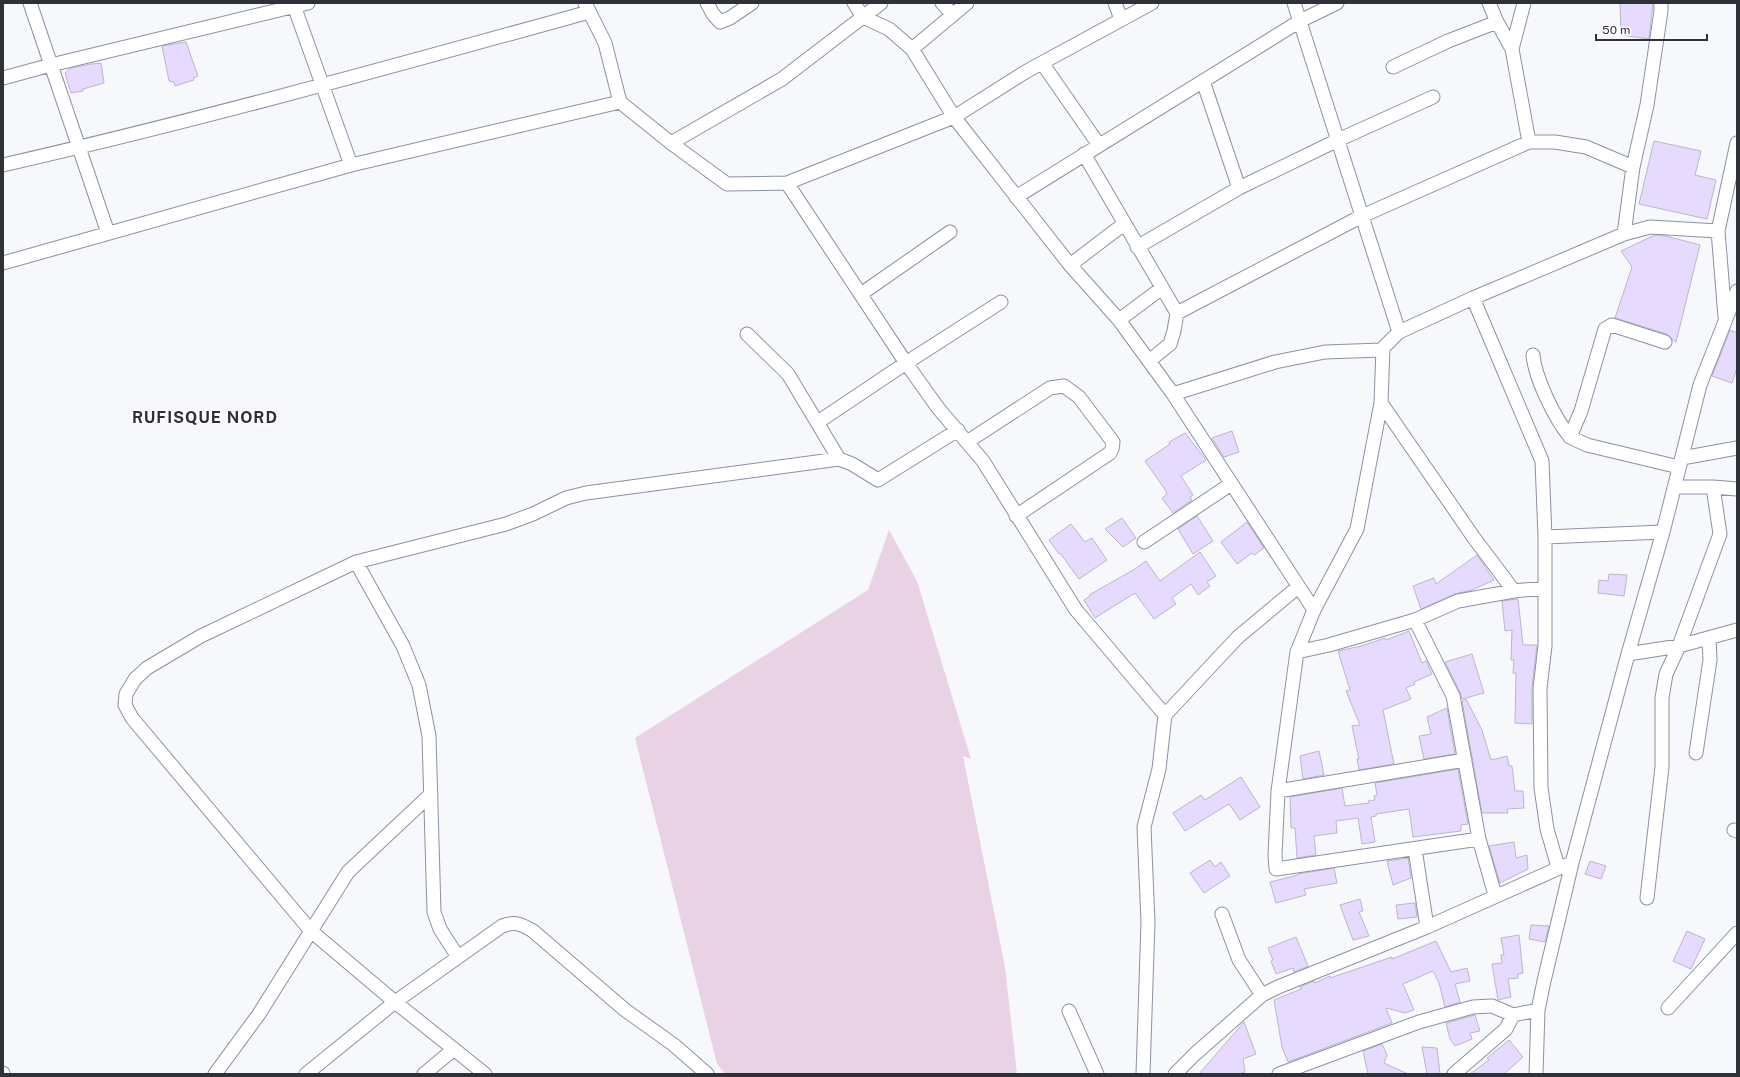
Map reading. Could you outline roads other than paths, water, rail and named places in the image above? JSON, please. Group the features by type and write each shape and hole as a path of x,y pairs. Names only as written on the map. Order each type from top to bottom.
{"street":[{"path":"30,3 108,233"},
{"path":"3,78 294,5 308,3"},
{"path":"707,3 713,14 720,22 730,18 752,3"},
{"path":"854,3 863,17 889,30 912,48 954,117 1070,265 1119,320 1173,394 1314,610"},
{"path":"672,143 782,79 881,3"},
{"path":"942,3 953,15"},
{"path":"912,48 967,3"},
{"path":"1115,3 1121,20"},
{"path":"3,164 78,147 323,86 587,7 605,43 620,102 672,143 728,184 787,183 954,117 1042,63 1152,3"},
{"path":"1294,3 1399,332"},
{"path":"1016,197 1300,21 1337,3"},
{"path":"1489,3 1497,22 1512,49 1529,142"},
{"path":"1512,49 1524,3"},
{"path":"1624,234 1633,167 1647,105 1661,3"},
{"path":"294,5 351,165"},
{"path":"1393,67 1454,38 1497,22"},
{"path":"1042,63 1099,145"},
{"path":"1203,80 1239,188"},
{"path":"1137,247 1239,188 1433,96"},
{"path":"3,263 351,165 620,102"},
{"path":"1177,313 1362,216 1529,142 1555,142 1586,147 1633,167"},
{"path":"1725,319 1718,231 1737,143"},
{"path":"1084,154 1137,247 1177,313 1174,332 1170,344 1149,361"},
{"path":"787,183 906,363 938,408 958,430 982,461 1076,610 1165,715"},
{"path":"1070,265 1124,224"},
{"path":"1479,839 1276,869 1275,855 1278,791 1297,652 1314,610 1357,528 1381,403 1382,350 1399,332 1473,298 1624,234 1650,226 1718,231"},
{"path":"861,294 950,232"},
{"path":"1119,320 1162,288"},
{"path":"1536,1074 1538,1010 1572,863 1628,654 1663,532 1700,385 1737,292"},
{"path":"1473,298 1542,461 1545,537 1545,646 1540,688 1541,788 1547,830 1558,868"},
{"path":"818,422 1001,302"},
{"path":"1570,436 1581,411 1605,329 1612,325 1665,342"},
{"path":"747,334 788,374 839,459"},
{"path":"1173,394 1276,362 1318,353 1382,350"},
{"path":"1532,355 1539,378 1560,425 1570,436 1587,444 1681,462 1737,448"},
{"path":"967,442 1050,388 1064,386 1079,397 1113,442 1110,453 1016,516"},
{"path":"1381,403 1474,538 1514,590"},
{"path":"485,1074 310,931 132,718 125,705 126,694 134,679 147,668 201,636 356,562 506,524 533,514 566,498 586,493 839,459 852,464 878,480 958,430"},
{"path":"1144,542 1231,484"},
{"path":"1674,487 1713,487 1737,489"},
{"path":"1647,898 1662,767 1662,698 1666,674 1679,646 1720,534 1713,487"},
{"path":"1545,537 1663,532"},
{"path":"356,562 403,646 419,685 429,736 434,912 440,929 458,957"},
{"path":"1143,1074 1148,922 1144,827 1159,769 1165,715 1238,637 1298,587"},
{"path":"1297,652 1329,645 1415,620 1458,601 1514,590 1545,588"},
{"path":"1415,620 1453,696 1479,839 1495,895"},
{"path":"1628,654 1679,646 1737,630"},
{"path":"1696,753 1710,660 1709,638"},
{"path":"1278,791 1465,760"},
{"path":"215,1074 260,1014 310,931 348,872 431,794"},
{"path":"1415,849 1427,927"},
{"path":"1175,1074 1195,1054 1262,995 1294,979 1427,927 1495,895 1572,863"},
{"path":"1222,914 1239,960 1262,995"},
{"path":"306,1074 395,1002 458,957 502,926 511,923 520,923 532,931 625,1010 674,1045 707,1074"},
{"path":"1668,1008 1737,934"},
{"path":"1280,1074 1419,1022 1473,1007 1492,1006 1513,1015 1538,1010"},
{"path":"1069,1012 1097,1074"},
{"path":"1454,1074 1506,1029 1513,1015"},
{"path":"424,1074 454,1049"}],"district":[{"name":"RUFISQUE NORD","path":"205,417"}]}
